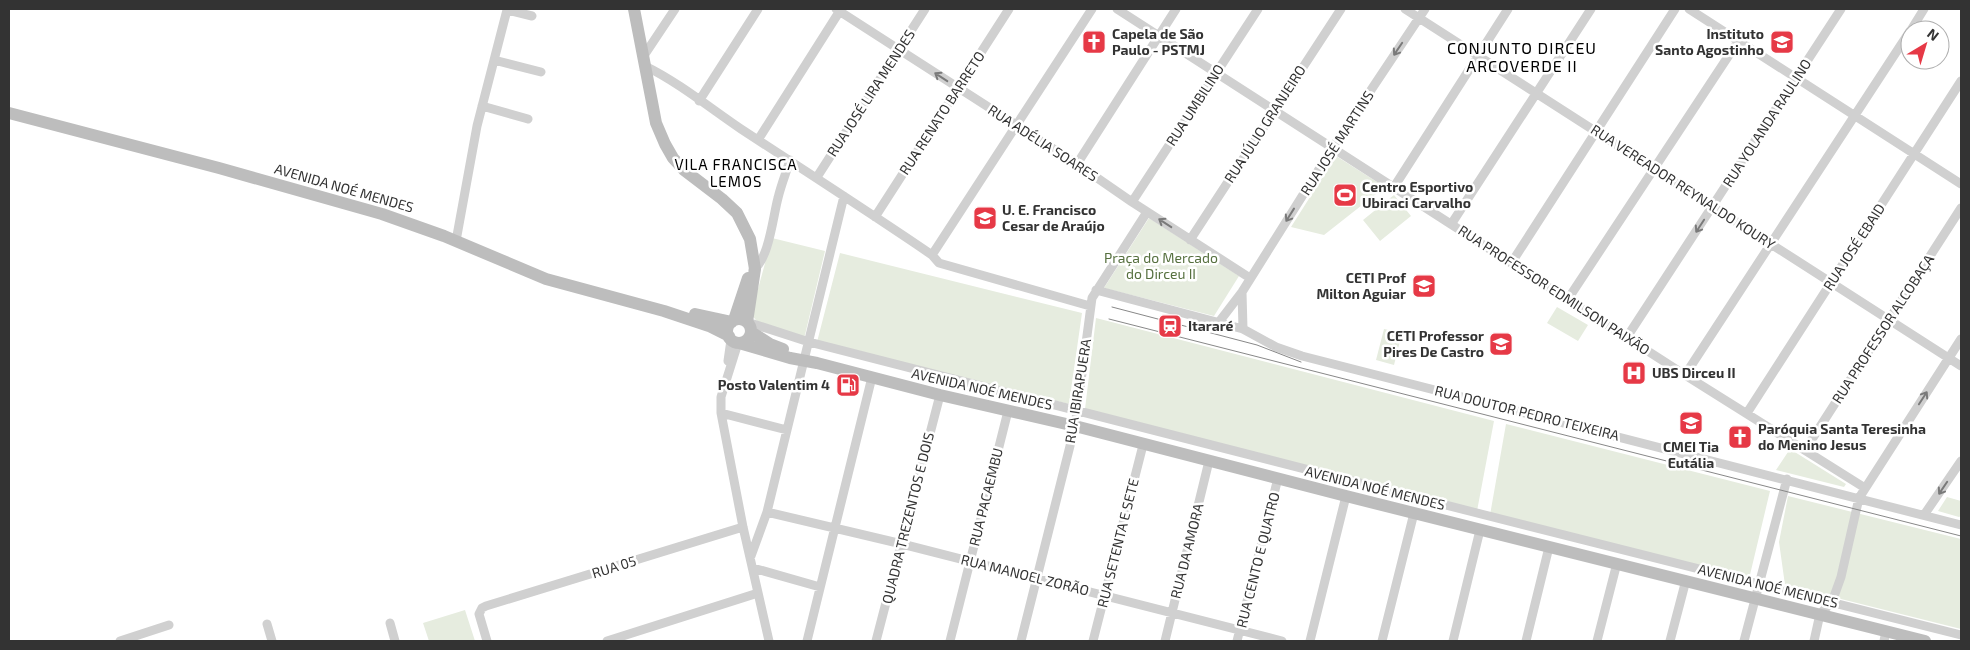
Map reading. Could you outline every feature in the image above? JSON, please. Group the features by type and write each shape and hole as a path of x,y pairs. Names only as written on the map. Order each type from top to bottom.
{"main road":[{"path":"634,9 656,123 668,150 684,170 737,213 750,239 753,266 748,339 734,341 728,328 733,321 753,266"},
{"name":"AVENIDA NOÉ MENDES","path":"9,113 373,211 418,226 551,280 664,311 710,326 734,341 805,359"},
{"name":"AVENIDA NOÉ MENDES","path":"664,311 681,311 733,321"},
{"path":"733,321 742,320 749,327"},
{"name":"AVENIDA NOÉ MENDES","path":"749,327 770,344 817,364 1075,426 1480,530 1820,614 1885,636 1925,641"}],"street":[{"path":"675,9 644,62 699,101 875,216 932,255 939,263 1090,306"},
{"path":"699,101 758,9"},
{"name":"RUA JOSÉ LIRA MENDES","path":"817,177 925,9"},
{"name":"RUA RENATO BARRETO","path":"875,216 1009,9"},
{"path":"932,255 1092,9"},
{"name":"RUA PROFESSOR EDMILSON PAIXÃO","path":"1117,9 1452,223 1685,375 1865,488"},
{"path":"1077,164 1176,9"},
{"name":"RUA UMBILINO","path":"1132,202 1258,9"},
{"name":"RUA JÚLIO GRANJEIRO","path":"1190,240 1341,9"},
{"name":"RUA VEREADOR REYNALDO KOURY","path":"1405,9 1961,366"},
{"name":"RUA JOSÉ MARTINS","path":"1219,322 1242,292 1333,147 1425,9"},
{"path":"1394,186 1508,9"},
{"path":"1452,223 1591,9"},
{"path":"1512,262 1674,9"},
{"path":"1689,9 1961,184"},
{"name":"RUA YOLANDA RAULINO","path":"1627,337 1841,9"},
{"path":"1917,20 1924,9"},
{"path":"456,241 474,141 507,10 532,16"},
{"path":"758,140 839,10"},
{"name":"RUA ADÉLIA SOARES","path":"839,10 1250,278"},
{"path":"1568,299 1739,40"},
{"path":"1685,375 1900,46"},
{"path":"494,60 541,72"},
{"name":"RUA JOSÉ EBAID","path":"1747,413 1961,81"},
{"path":"482,106 528,119"},
{"path":"753,266 762,257 768,240 778,197 790,160"},
{"path":"751,556 767,512 844,196"},
{"name":"RUA PROFESSOR ALCOBAÇA","path":"1806,450 1961,208"},
{"name":"RUA IBIRAPUERA","path":"1021,641 1075,426 1090,306 1096,290 1147,212"},
{"name":"RUA DOUTOR PEDRO TEIXEIRA","path":"1096,290 1243,329 1276,347 1302,356 1961,525"},
{"path":"1242,292 1243,329"},
{"path":"749,327 1961,635"},
{"path":"1814,641 1820,614 1832,602 1841,576 1859,498 1961,339"},
{"path":"734,341 721,397 721,413 743,527 769,641"},
{"path":"807,641 872,377"},
{"name":"QUADRA TREZENTOS E DOIS","path":"876,641 940,394"},
{"name":"RUA PACAEMBU","path":"950,641 1008,410"},
{"path":"721,413 787,430"},
{"name":"RUA SETENTA E SETE","path":"1093,641 1143,444"},
{"name":"RUA DA AMORA","path":"1165,641 1209,461"},
{"path":"1924,515 1961,461"},
{"name":"RUA CENTO E QUATRO","path":"1237,641 1278,478"},
{"path":"1744,641 1787,479"},
{"path":"1310,641 1346,496"},
{"name":"RUA MANOEL ZORÃO","path":"767,512 970,561 1282,641"},
{"path":"1382,641 1414,513"},
{"name":"RUA 05","path":"487,641 479,614 482,608 486,606 743,527"},
{"path":"1453,641 1480,530"},
{"path":"1526,641 1548,547"},
{"path":"1597,641 1618,563"},
{"path":"753,568 820,586"},
{"path":"1670,641 1686,580"},
{"path":"607,641 758,593"},
{"path":"390,623 395,641"},
{"path":"267,624 272,641"},
{"path":"120,641 169,625"}],"green space":[{"path":"1336,156 1385,187 1324,235 1291,227"},
{"path":"1394,195 1411,216 1380,241 1363,220"},
{"name":"Praça do Mercado do Dirceu II","path":"1149,218 1239,276 1214,316 1104,288"},
{"path":"772,238 825,251 804,339 759,324 751,314"},
{"path":"840,253 1082,313 1069,404 817,342"},
{"path":"1557,307 1588,325 1578,341 1547,323"},
{"path":"1096,318 1494,421 1477,511 1085,409"},
{"path":"1384,329 1402,333 1394,365 1376,360"},
{"path":"1506,424 1770,491 1749,579 1490,515"},
{"path":"1790,449 1846,484 1844,487 1776,470"},
{"path":"1788,496 1961,539 1961,629 1785,585 1779,542"},
{"path":"1947,497 1961,501 1961,516 1938,511"},
{"path":"465,610 475,641 429,641 423,623"}],"tram line":[{"path":"1112,307 1257,345 1301,362"},
{"path":"1109,319 1961,536"}],"place":[{"name":"Capela de São Paulo - PSTMJ","path":"1094,42"},
{"name":"Instituto Santo Agostinho","path":"1782,42"},
{"name":"Centro Esportivo Ubiraci Carvalho","path":"1345,195"},
{"name":"U. E. Francisco Cesar de Araújo","path":"985,218"},
{"name":"CETI Prof Milton Aguiar","path":"1424,286"},
{"name":"Itararé","path":"1170,326"},
{"name":"CETI Professor Pires De Castro","path":"1501,344"},
{"name":"UBS Dirceu II","path":"1634,373"},
{"name":"Posto Valentim 4","path":"848,385"},
{"name":"CMEI Tia Eutália","path":"1691,423"},
{"name":"Paróquia Santa Teresinha do Menino Jesus","path":"1740,437"}],"district":[{"name":"CONJUNTO DIRCEU ARCOVERDE II","path":"1522,57"},
{"name":"VILA FRANCISCA LEMOS","path":"736,174"}]}
